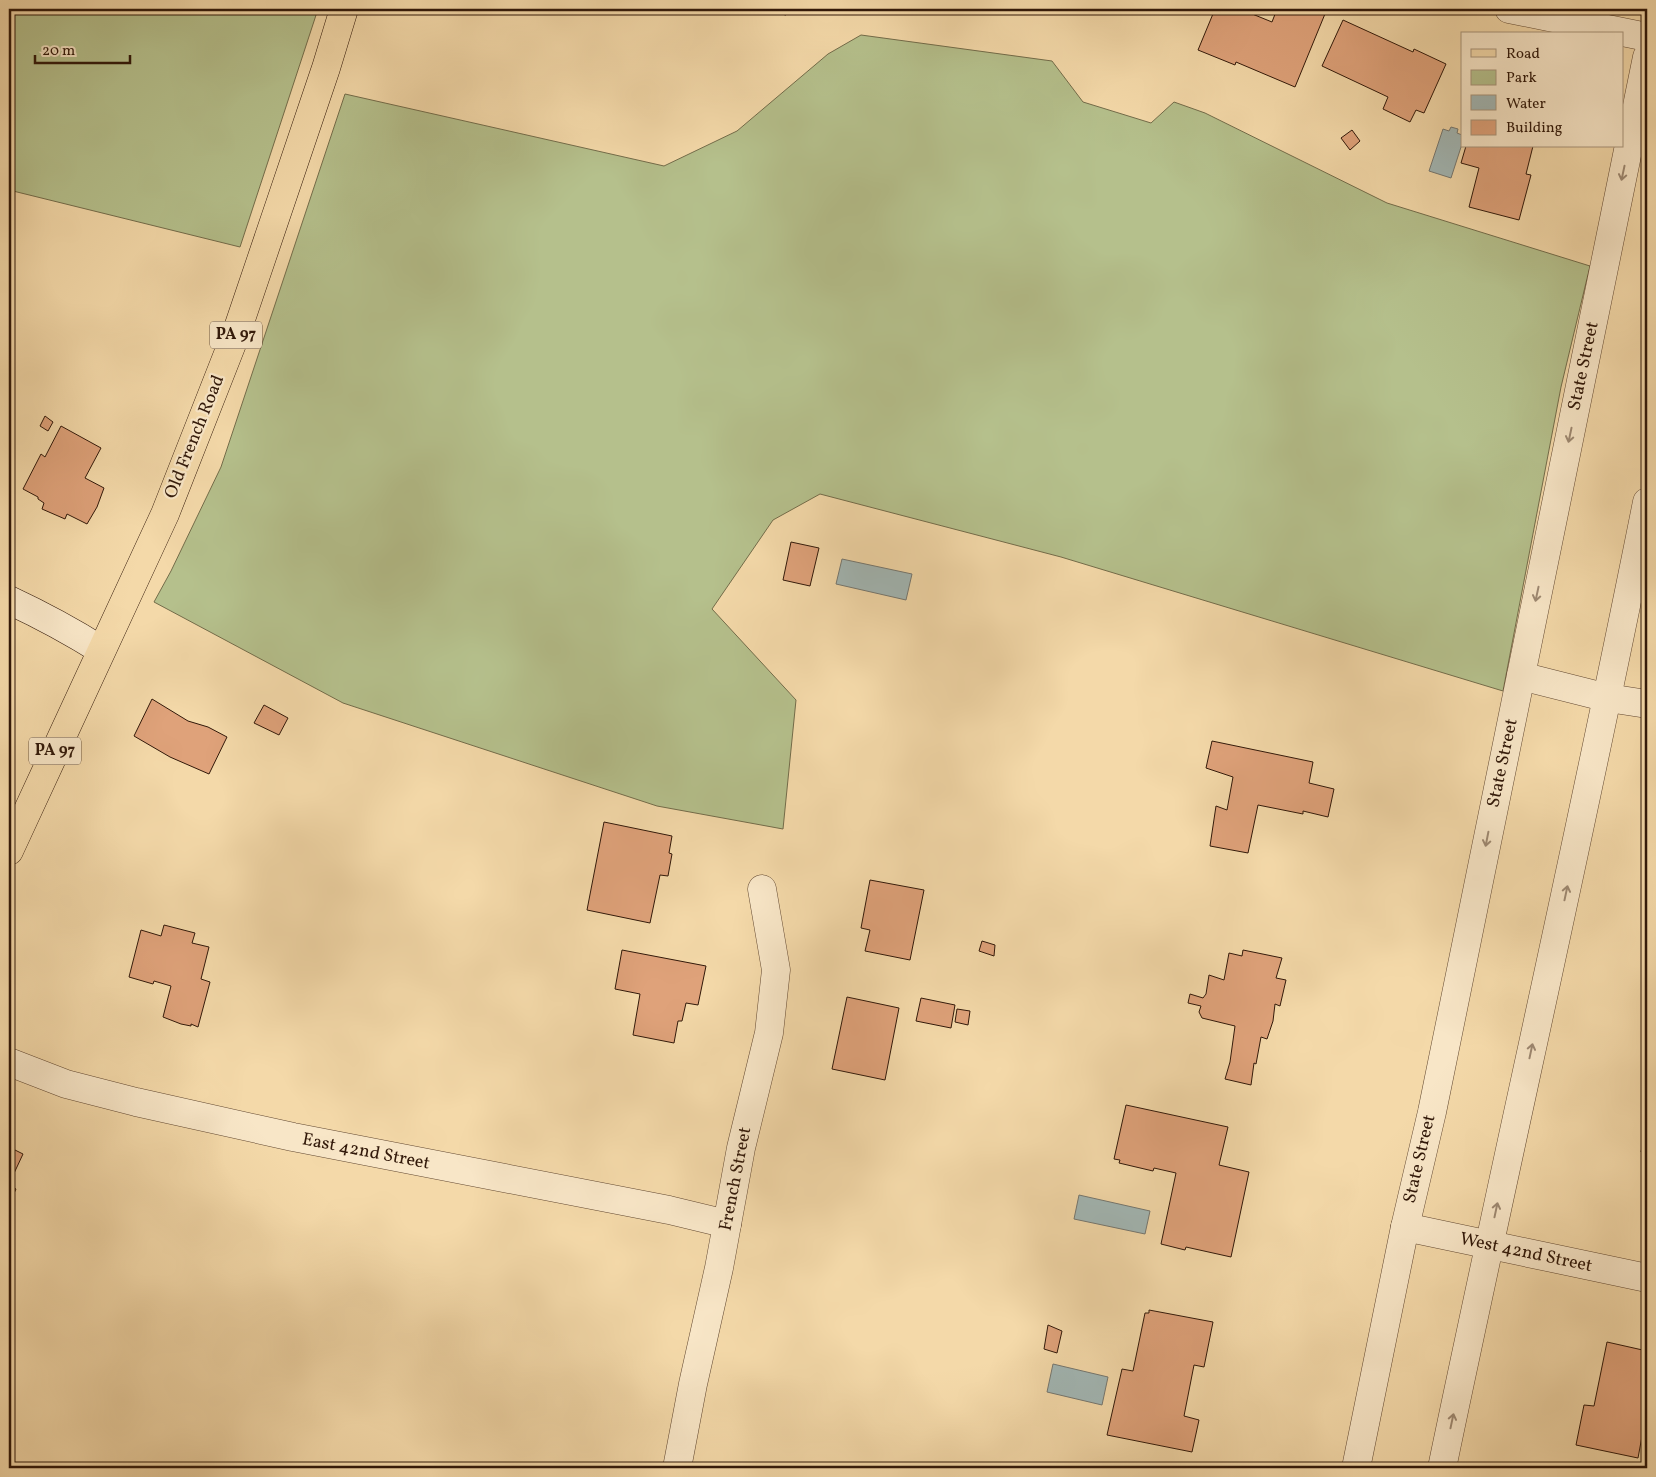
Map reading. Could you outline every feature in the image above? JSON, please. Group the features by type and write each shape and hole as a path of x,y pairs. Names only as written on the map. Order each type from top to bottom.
{"main road":[{"name":"Old French Road","path":"9,852 165,514 237,332 344,9"}],"street":[{"path":"1508,9 1622,32"},
{"path":"1624,32 1647,37"},
{"name":"State Street","path":"1356,1468 1404,1227 1432,1112 1647,57"},
{"path":"1442,1468 1608,698 1647,502"},
{"path":"9,600 48,618 101,650"},
{"path":"1521,676 1608,698 1647,704"},
{"name":"French Street","path":"677,1468 693,1384 719,1268 740,1148 769,1032 776,970 762,890"},
{"name":"East 42nd Street","path":"9,1062 66,1084 136,1102 293,1137 669,1210 727,1224"},
{"name":"West 42nd Street","path":"1404,1227 1647,1278"}],"green space":[{"path":"9,9 318,9 240,247 9,190"},
{"path":"861,35 1052,61 1083,102 1151,123 1174,102 1205,113 1387,203 1590,266 1561,387 1503,691 1061,557 820,494 773,520 712,609 796,700 783,829 657,806 343,703 154,602 221,467 345,94 664,166 737,131 828,54"}],"water":[{"path":"1451,127 1458,129 1457,133 1461,135 1461,147 1451,178 1429,171 1443,129 1449,131"},
{"path":"842,559 912,574 906,600 836,584"},
{"path":"1079,1195 1150,1211 1145,1234 1074,1219"},
{"path":"1053,1364 1108,1377 1102,1405 1047,1392"}],"building":[{"path":"757,9 787,9 786,15"},
{"path":"957,9 992,9 958,14"},
{"path":"1215,9 1240,9 1272,22 1277,9 1327,9 1295,87 1236,62 1235,65 1198,50"},
{"path":"1343,20 1413,52 1414,49 1446,64 1424,113 1416,110 1410,122 1383,109 1388,97 1322,66"},
{"path":"1352,130 1360,141 1350,150 1341,138"},
{"path":"1465,148 1532,148 1526,174 1531,175 1519,220 1469,207 1479,168 1461,163"},
{"path":"45,416 53,422 48,431 40,426"},
{"path":"61,426 101,448 85,478 104,488 97,507 87,524 67,514 65,519 42,509 44,503 38,497 23,489 41,454 45,457"},
{"path":"791,542 819,548 810,586 783,580"},
{"path":"152,699 188,721 208,727 227,737 209,774 170,757 134,736"},
{"path":"264,705 288,718 279,735 254,723"},
{"path":"1212,741 1313,762 1309,783 1334,789 1328,817 1303,811 1303,814 1258,805 1248,853 1210,846 1216,806 1227,810 1233,777 1206,768"},
{"path":"604,822 672,836 669,853 672,854 668,876 660,875 650,923 587,910"},
{"path":"870,880 924,890 910,960 865,951 870,930 861,928"},
{"path":"164,925 195,933 192,943 209,947 201,979 210,982 198,1027 191,1024 191,1026 181,1024 163,1017 171,986 154,981 153,984 129,977 141,930 161,936"},
{"path":"982,941 995,945 994,956 979,951"},
{"path":"622,950 706,966 698,1005 686,1003 682,1021 678,1021 674,1043 633,1035 640,994 615,989"},
{"path":"1243,950 1282,958 1276,978 1286,980 1280,1006 1275,1004 1273,1021 1267,1039 1261,1037 1256,1064 1254,1063 1251,1085 1225,1079 1230,1062 1235,1026 1202,1018 1199,1012 1201,1006 1188,1003 1190,994 1203,998 1206,994 1209,975 1224,980 1229,953 1242,956"},
{"path":"847,997 899,1008 885,1080 832,1069"},
{"path":"921,998 955,1005 951,1028 916,1021"},
{"path":"957,1009 970,1011 968,1025 955,1022"},
{"path":"1126,1105 1228,1127 1219,1165 1249,1172 1231,1257 1186,1247 1185,1250 1161,1244 1176,1173 1154,1168 1153,1171 1119,1163 1120,1160 1114,1159"},
{"path":"1647,1120 1647,1154 1641,1152"},
{"path":"9,1147 23,1154 9,1184"},
{"path":"9,1185 16,1189 9,1204"},
{"path":"1149,1310 1213,1322 1204,1367 1194,1365 1184,1416 1199,1420 1192,1452 1107,1435 1122,1369 1133,1371 1145,1313 1149,1313"},
{"path":"1048,1325 1062,1331 1057,1353 1044,1349"},
{"path":"1607,1342 1647,1351 1647,1421 1645,1420 1638,1458 1576,1445 1584,1405 1594,1406"}]}
